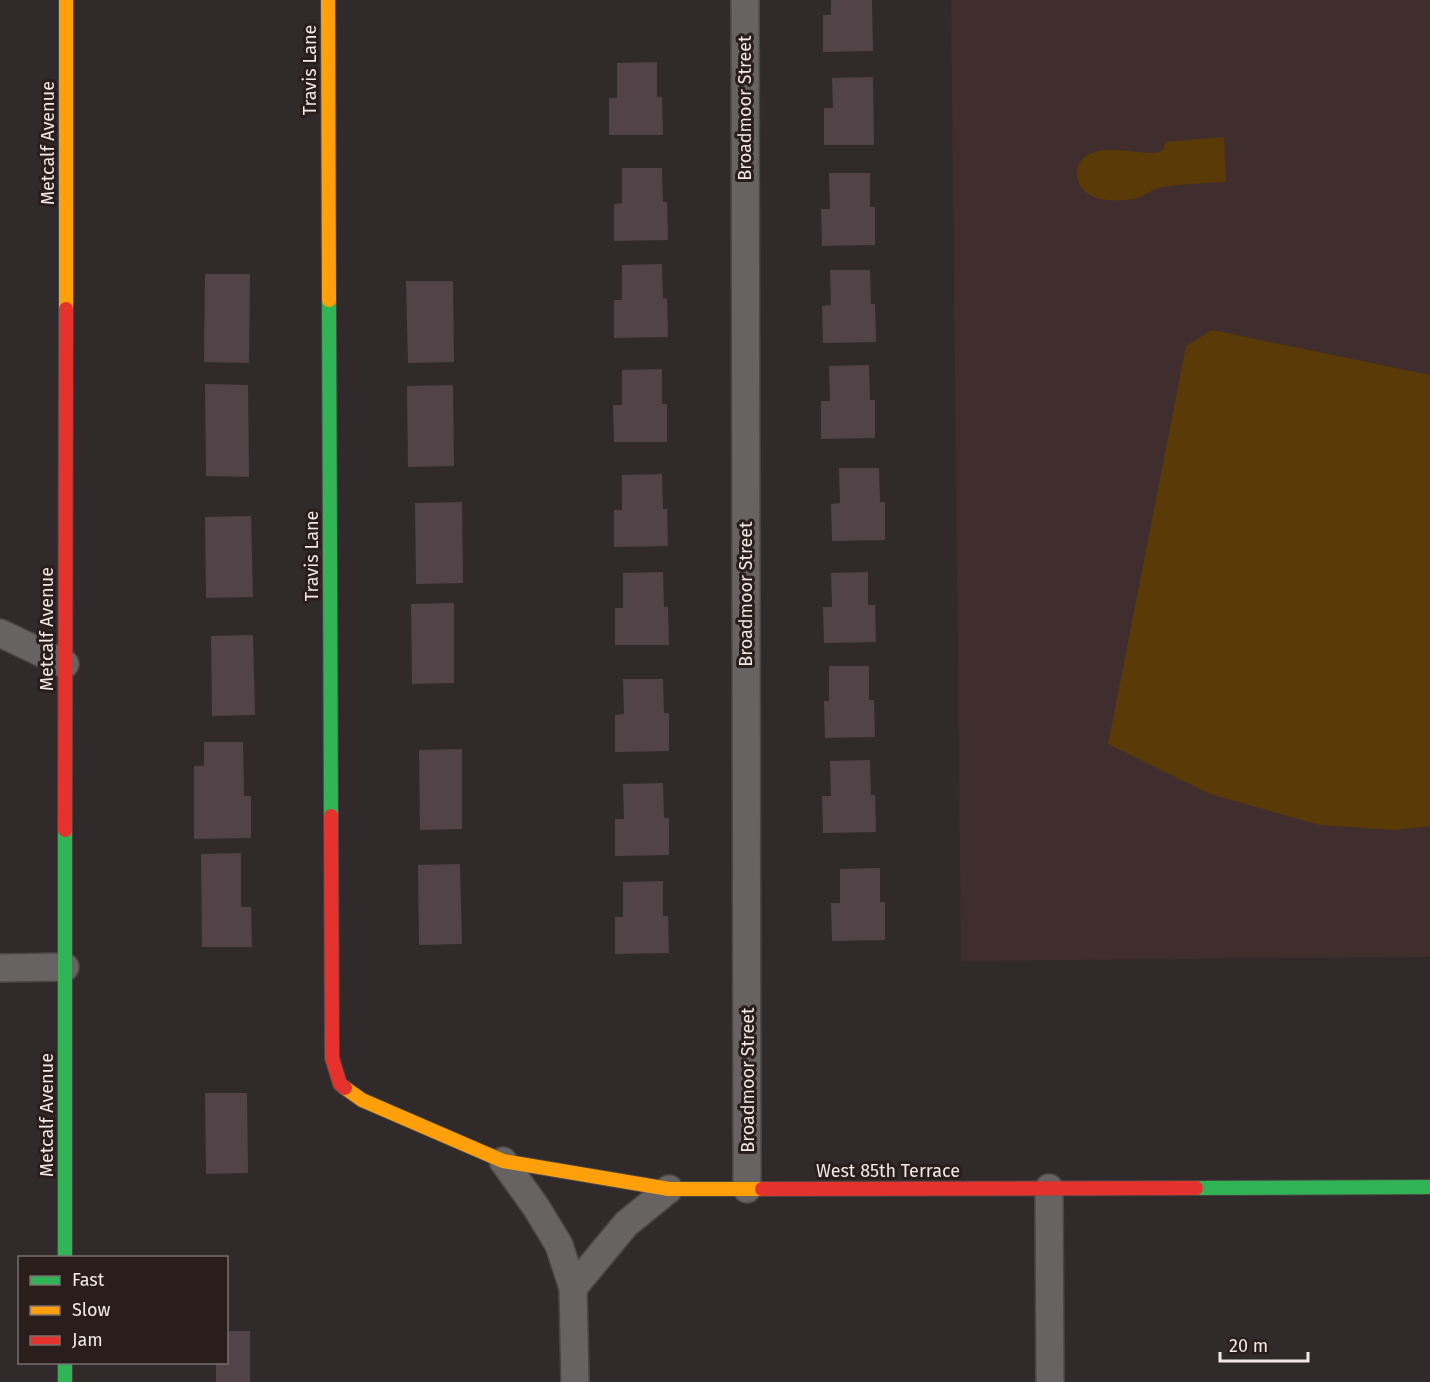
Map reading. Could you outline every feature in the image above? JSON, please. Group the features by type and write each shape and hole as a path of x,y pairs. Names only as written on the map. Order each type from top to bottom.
{"street":[{"name":"Metcalf Avenue","path":"65,1256 66,0"},
{"name":"Travis Lane","path":"328,0 332,1058 340,1084 362,1100"},
{"name":"Broadmoor Street","path":"745,0 747,1189"},
{"path":"0,633 65,664"},
{"path":"0,968 65,967"},
{"name":"West 85th Terrace","path":"362,1100 503,1161 669,1189 1430,1187"},
{"path":"503,1161 536,1207 559,1245 573,1288 575,1382"},
{"path":"1049,1188 1050,1382"},
{"path":"573,1288 626,1224 669,1189"},
{"path":"65,1364 65,1382"}],"shaded area":[{"path":"951,0 1430,0 1430,957 961,961"},
{"path":"1224,137 1226,182 1162,187 1129,200 1100,199 1091,196 1079,184 1077,169 1080,162 1095,152 1116,150 1155,153 1163,150 1165,142"},
{"path":"1212,330 1430,375 1430,826 1395,830 1320,825 1210,794 1108,744 1186,346"}],"building":[{"path":"831,0 872,0 873,51 823,52 823,15 831,15"},
{"path":"657,62 657,97 662,97 663,135 609,135 609,98 617,98 617,63"},
{"path":"873,77 874,145 824,145 824,108 833,108 832,78"},
{"path":"622,168 662,168 663,202 667,202 668,240 614,241 614,204 622,203"},
{"path":"829,173 870,173 870,207 875,207 875,245 822,246 821,209 830,209"},
{"path":"662,264 663,299 667,298 668,337 614,338 614,300 622,300 622,265"},
{"path":"830,270 870,270 871,304 875,304 876,342 823,343 822,306 831,305"},
{"path":"205,274 250,274 249,363 204,362"},
{"path":"406,281 453,281 454,362 408,363"},
{"path":"869,365 870,400 875,400 875,438 821,439 821,401 830,401 829,366"},
{"path":"662,369 662,404 667,404 667,442 614,442 613,405 622,405 622,370"},
{"path":"205,384 248,385 249,477 206,476"},
{"path":"453,385 454,466 408,467 407,386"},
{"path":"839,468 879,468 880,502 885,502 885,540 832,541 831,504 840,503"},
{"path":"662,474 663,509 667,509 668,546 614,547 614,510 622,510 622,475"},
{"path":"462,502 463,583 416,584 415,503"},
{"path":"251,516 253,597 206,598 205,517"},
{"path":"663,572 664,607 668,607 669,645 615,645 615,608 623,608 623,573"},
{"path":"868,572 868,605 875,605 876,642 824,643 823,607 832,607 831,573"},
{"path":"454,603 454,683 412,684 411,604"},
{"path":"253,635 255,715 212,716 211,636"},
{"path":"829,666 869,666 869,700 874,700 875,737 825,738 824,701 829,701"},
{"path":"623,679 663,679 664,713 669,713 669,751 615,752 615,715 624,714"},
{"path":"204,742 243,742 244,796 251,796 251,838 194,839 194,766 204,766"},
{"path":"462,749 462,829 420,830 419,750"},
{"path":"870,760 871,795 875,795 876,832 823,833 822,796 831,796 830,761"},
{"path":"663,783 664,818 669,818 669,855 615,856 615,819 624,819 623,784"},
{"path":"241,853 241,907 251,907 252,947 202,947 201,854"},
{"path":"460,864 462,944 419,945 418,865"},
{"path":"880,868 880,902 885,902 885,940 832,941 831,903 840,903 840,869"},
{"path":"663,881 663,916 668,916 669,953 615,954 615,917 623,917 623,882"},
{"path":"205,1093 247,1093 248,1173 206,1174"},
{"path":"228,1331 250,1331 250,1382 216,1382 216,1364 228,1364"}],"traffic: fast":[{"path":"329,300 331,816"},
{"path":"65,830 65,1256"},
{"path":"1196,1188 1430,1187"},
{"path":"65,1364 65,1382"}],"traffic: slow":[{"path":"66,0 66,309"},
{"path":"328,0 329,300"},
{"path":"345,1088 362,1100 503,1161 669,1189 762,1189"}],"traffic: jam":[{"path":"65,830 66,309"},
{"path":"331,816 332,1058 340,1084 345,1088"},
{"path":"762,1189 1196,1188"}]}
